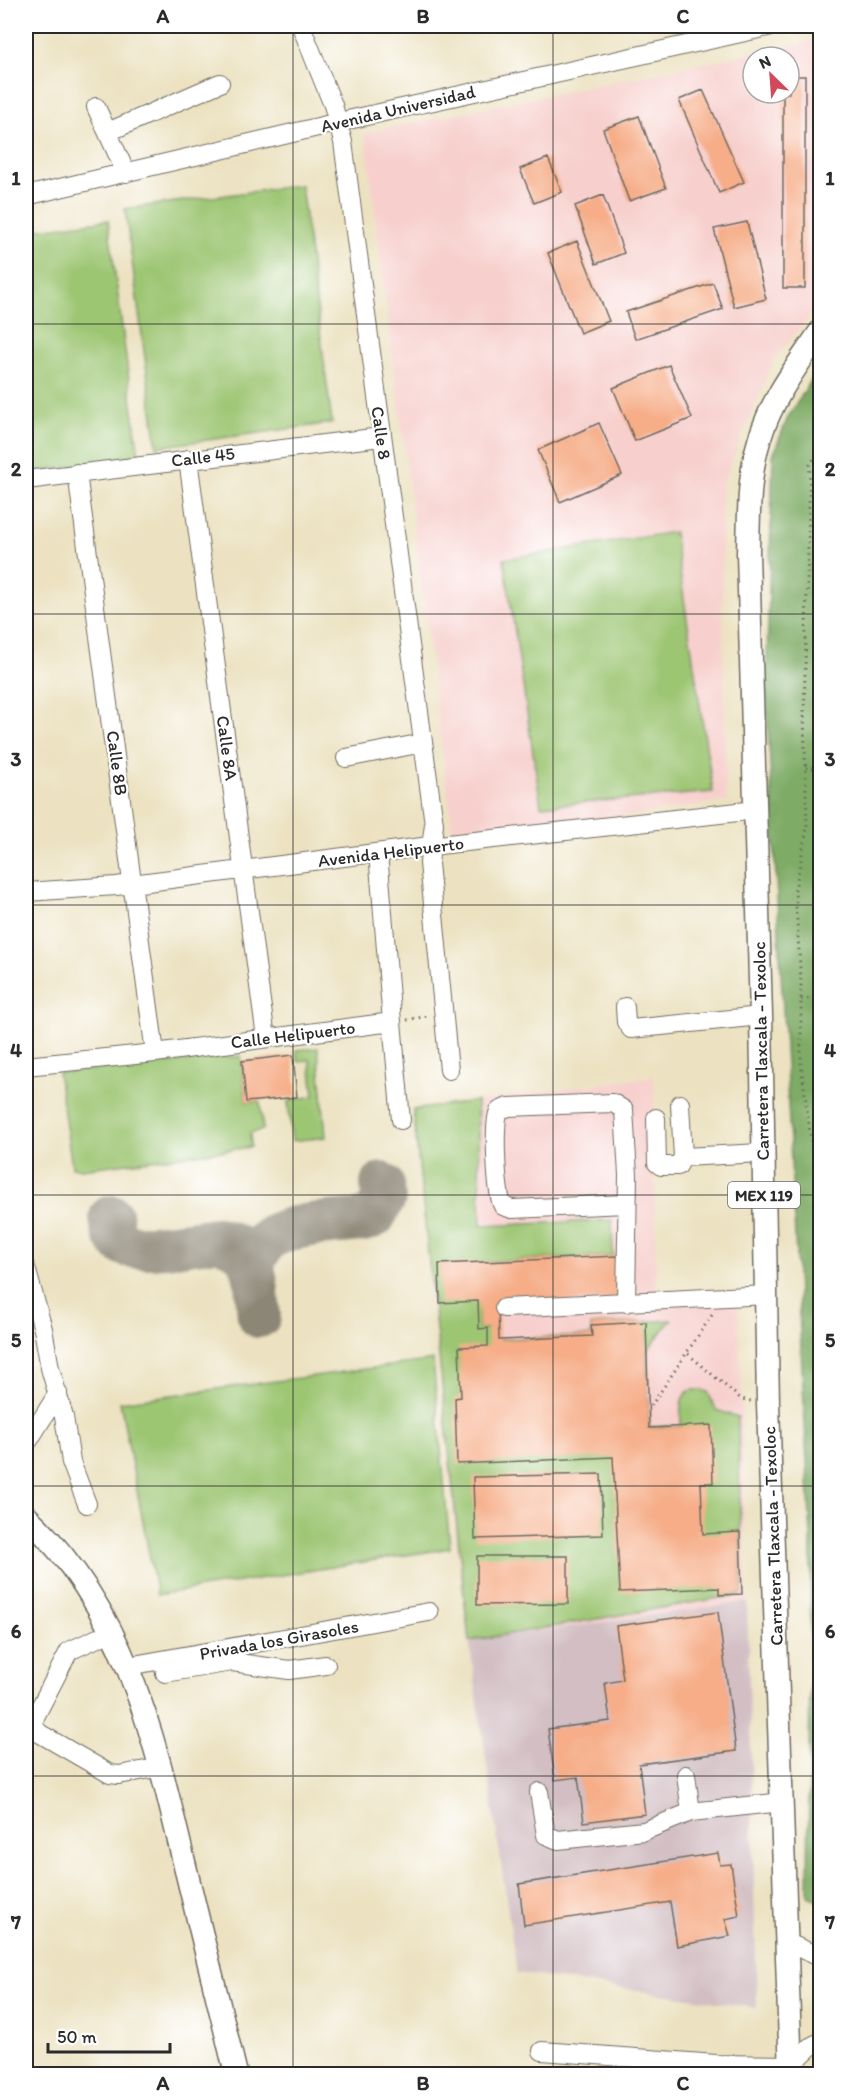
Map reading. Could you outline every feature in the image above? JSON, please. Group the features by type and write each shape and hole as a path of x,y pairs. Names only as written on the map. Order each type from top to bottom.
{"main road":[{"name":"Carretera Tlaxcala - Texoloc","path":"791,2070 768,1403 768,1295 762,1153 761,1016 748,553 750,484 758,443 766,420 782,388 820,332"},
{"path":"26,1516 77,1574 113,1631 131,1672 161,1767 236,2074"}],"street":[{"name":"Calle 8","path":"301,26 339,122 434,824 429,863 449,1070"},
{"name":"Avenida Universidad","path":"26,196 339,122 772,26"},
{"path":"108,132 219,83"},
{"path":"96,107 126,173"},
{"name":"Calle 45","path":"26,480 381,437"},
{"name":"Calle 8A","path":"188,459 266,1038"},
{"name":"Calle 8B","path":"77,473 155,1053"},
{"path":"346,758 423,742"},
{"name":"Avenida Helipuerto","path":"26,892 134,884 430,846 756,810"},
{"path":"378,853 401,1120"},
{"path":"625,1007 626,1022 631,1029 761,1016"},
{"name":"Calle Helipuerto","path":"26,1066 155,1053 393,1022"},
{"path":"626,1204 512,1209 503,1206 499,1198 497,1176 496,1120 499,1111 508,1107 613,1103 622,1106 626,1114 626,1131 626,1204 626,1303"},
{"path":"656,1118 657,1163 661,1166 681,1165 683,1157 680,1104"},
{"path":"683,1157 762,1153"},
{"path":"26,1269 44,1329 50,1368 58,1393 71,1462 87,1504"},
{"path":"504,1308 768,1295"},
{"path":"29,1440 58,1393"},
{"name":"Privada los Girasoles","path":"131,1672 429,1612"},
{"path":"113,1631 69,1651 35,1717 34,1726 39,1733 110,1774 119,1775 161,1767"},
{"path":"131,1672 232,1662 289,1670 326,1665"},
{"path":"686,1775 692,1812"},
{"path":"539,1792 544,1830 553,1840 644,1831 692,1812 783,1802"},
{"path":"788,1943 820,1958"},
{"path":"542,2050 715,2069 791,2070 820,2042"}],"path":[{"path":"820,449 810,465 804,713 807,828 795,890 801,999 801,1064 818,1194 820,1230"},
{"path":"806,768 820,768"},
{"path":"801,999 820,998"},
{"path":"393,1022 444,1013"},
{"path":"651,1406 688,1354 723,1297"},
{"path":"688,1354 741,1399 768,1403"}],"shaded area":[{"path":"820,39 820,304 774,359 721,486 726,801 454,843 365,133 741,55 741,105 801,105 801,45 791,45"},
{"path":"654,1076 656,1294 738,1291 747,1602 469,1641 457,1547 413,1110"},
{"path":"747,1602 757,2008 517,1973 469,1641"}],"green space":[{"path":"301,185 332,423 157,447 125,209"},
{"path":"108,220 139,457 26,473 26,231"},
{"path":"820,366 820,1901 808,1896 811,1538 766,690 773,455 788,417"},
{"path":"674,532 713,792 541,806 504,559"},
{"path":"318,1048 326,1137 292,1141 288,1101 314,1096 310,1060 298,1061 296,1050"},
{"path":"241,1056 246,1102 260,1101 263,1130 250,1133 251,1147 81,1169 72,1167 58,1073"},
{"path":"477,1101 481,1226 612,1220 613,1256 478,1262 479,1329 488,1328 499,1339 591,1336 591,1325 671,1320 647,1351 649,1427 681,1426 681,1404 686,1393 691,1390 708,1392 716,1410 738,1417 742,1594 469,1641 413,1110"},
{"path":"433,1360 450,1548 157,1595 120,1402"}],"building":[{"path":"801,76 805,76 805,288 783,288 783,105 801,105"},
{"path":"703,90 744,182 719,193 679,100"},
{"path":"639,116 666,188 629,201 603,129"},
{"path":"548,158 562,192 534,203 520,169"},
{"path":"603,195 624,253 596,264 575,206"},
{"path":"747,222 766,299 734,307 714,229"},
{"path":"577,241 609,321 580,333 548,253"},
{"path":"713,283 723,309 635,339 626,312"},
{"path":"669,365 692,418 635,441 613,388"},
{"path":"599,423 622,475 560,502 538,450"},
{"path":"293,1055 297,1097 246,1102 242,1061"},
{"path":"618,1256 620,1299 498,1305 499,1340 592,1336 591,1325 646,1322 649,1428 711,1425 713,1483 701,1483 703,1534 740,1532 742,1594 719,1595 719,1588 620,1592 613,1457 457,1464 455,1398 461,1397 459,1347 488,1346 488,1328 479,1329 478,1301 440,1303 439,1264"},
{"path":"601,1474 603,1535 475,1539 473,1477"},
{"path":"477,1556 568,1556 568,1604 477,1605"},
{"path":"718,1612 736,1751 639,1764 645,1814 584,1822 578,1777 555,1780 548,1729 610,1721 605,1683 623,1680 616,1626"},
{"path":"718,1853 720,1865 731,1864 739,1916 725,1919 730,1936 677,1946 670,1902 524,1925 519,1884"}],"taxiway":[{"path":"253,1264 265,1242 280,1232 303,1226 363,1220 374,1216 384,1198 382,1184"},
{"path":"111,1217 116,1237 128,1245 152,1247 218,1239 232,1244 242,1251 253,1268 259,1316"}]}
